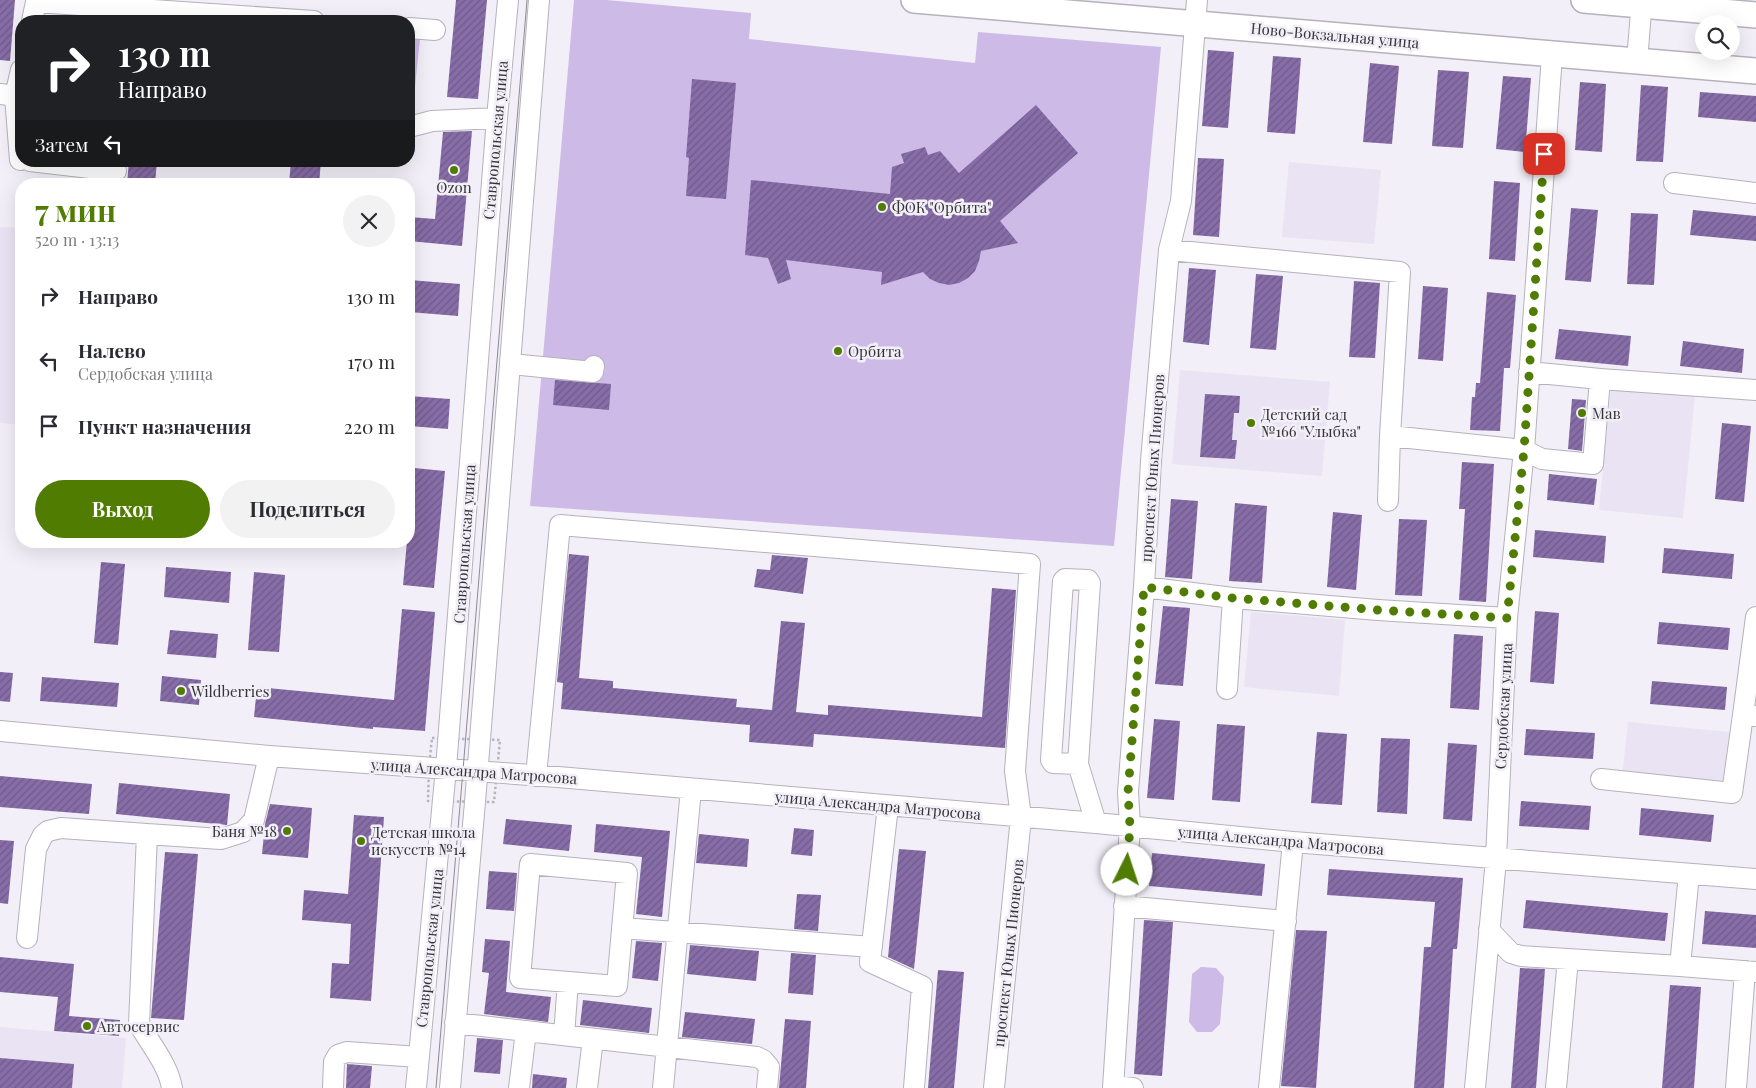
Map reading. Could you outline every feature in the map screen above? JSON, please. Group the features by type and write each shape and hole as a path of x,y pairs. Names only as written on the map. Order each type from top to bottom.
{"main road":[{"name":"Ново-Вокзальная улица","path":"914,0 1197,12 1552,54 1756,71"},
{"path":"1584,0 1642,2 1756,15"}],"street":[{"name":"Ставропольская улица","path":"416,1088 446,768 508,0"},
{"name":"Ставропольская улица","path":"450,1088 511,364 539,0"},
{"path":"33,15 36,2 226,15"},
{"path":"1637,61 1642,2"},
{"name":"проспект Юных Пионеров","path":"1113,1087 1130,826 1128,792 1144,587 1151,461 1169,250 1181,201 1197,12"},
{"path":"415,28 435,30"},
{"name":"Сердобская улица","path":"1475,1088 1496,859 1507,618 1524,450 1552,54"},
{"path":"13,102 15,119"},
{"path":"415,125 432,121 497,118"},
{"path":"82,167 116,171"},
{"path":"1674,183 1756,193"},
{"path":"1169,250 1400,272 1388,501"},
{"path":"511,364 594,372 594,366"},
{"path":"1529,372 1756,390"},
{"path":"1390,436 1524,450 1542,459 1593,464 1600,379"},
{"name":"проспект Юных Пионеров","path":"536,776 560,525 1030,564 1015,771 1021,817 994,1088"},
{"path":"1078,764 1053,763 1051,760 1063,581 1065,579 1088,580 1090,583 1078,764 1096,823"},
{"path":"1144,587 1233,598 1507,618"},
{"path":"1227,689 1233,598"},
{"path":"1601,779 1732,793 1749,715 1756,617"},
{"name":"улица Александра Матросова","path":"0,731 269,756 446,768 1096,823 1293,842 1756,879"},
{"path":"27,938 36,849 38,840 48,830 61,828 221,839 243,832 254,820 269,756"},
{"path":"663,1088 691,789"},
{"path":"888,806 870,962 922,986 914,1088"},
{"path":"147,834 138,1024 152,1043 171,1081 172,1088"},
{"path":"1269,1088 1293,842"},
{"path":"530,864 627,873 617,986 568,982 520,978 530,864"},
{"path":"1680,966 1689,874"},
{"path":"1124,906 1286,921"},
{"path":"622,928 872,947"},
{"path":"1489,930 1511,953 1522,956 1750,972 1736,1088"},
{"path":"1556,1088 1568,959"},
{"path":"564,1035 568,982"},
{"path":"455,1023 757,1058 763,1060 769,1067 767,1088"},
{"path":"519,1088 526,1031"},
{"path":"587,1088 593,1039"},
{"path":"333,1088 334,1062 338,1055 347,1052 419,1056"},
{"path":"1113,1087 1133,1088"}],"shaded area":[{"name":"Орбита","path":"574,0 606,0 751,13 749,39 975,63 978,32 1161,47 1114,546 530,506"},
{"path":"415,30 421,30 415,87"},
{"path":"1289,162 1381,170 1374,244 1282,237"},
{"path":"0,227 15,228 15,424 0,423"},
{"name":"Детский сад №166 \"Улыбка\"","path":"1180,370 1330,382 1322,476 1172,464"},
{"path":"1611,388 1695,396 1683,518 1599,510"},
{"path":"1251,612 1345,620 1339,696 1244,687"},
{"path":"1628,722 1729,732 1723,787 1622,777"},
{"path":"1201,967 1216,968 1224,977 1220,1024 1212,1032 1197,1032 1189,1022 1192,974"},
{"path":"0,1027 126,1038 122,1088 0,1088"}],"building":[{"path":"0,0 15,0 10,61 0,60"},
{"path":"456,0 487,0 478,99 447,97"},
{"path":"1208,50 1234,52 1228,128 1202,126"},
{"path":"1273,56 1301,58 1295,134 1267,132"},
{"path":"1370,63 1399,66 1392,144 1363,142"},
{"path":"1438,70 1469,72 1463,148 1432,146"},
{"path":"1503,76 1531,78 1525,152 1496,149"},
{"path":"692,79 736,83 726,199 686,196 689,158 686,157"},
{"path":"1580,82 1606,84 1602,152 1575,150"},
{"path":"1641,85 1668,87 1663,162 1636,161"},
{"path":"1700,92 1756,96 1756,122 1698,117"},
{"name":"ФОК \"Орбита\"","path":"1036,105 1078,153 1000,221 1018,243 981,251 975,271 959,283 949,285 939,283 930,279 923,272 881,285 882,272 786,260 791,279 778,284 768,258 745,255 751,180 890,194 892,167 904,163 901,154 925,147 928,155 940,151 959,173"},
{"path":"472,131 462,246 415,242 415,217 435,219 443,132"},
{"path":"1198,158 1224,159 1219,237 1193,235"},
{"path":"128,167 156,167 156,178 128,178"},
{"path":"290,167 320,167 320,178 290,178"},
{"path":"1494,181 1520,183 1515,261 1489,259"},
{"path":"1571,208 1598,210 1591,282 1565,280"},
{"path":"1693,210 1756,216 1756,241 1690,235"},
{"path":"1631,213 1658,214 1654,285 1627,284"},
{"path":"1189,268 1216,270 1209,345 1183,342"},
{"path":"1256,274 1283,276 1276,350 1250,348"},
{"path":"415,280 460,284 458,316 415,312"},
{"path":"1354,281 1380,283 1375,358 1349,357"},
{"path":"1423,286 1448,288 1443,361 1418,359"},
{"path":"1487,292 1516,295 1510,368 1504,368 1500,431 1470,430 1472,397 1475,397 1476,383 1480,383"},
{"path":"1559,329 1631,336 1628,366 1555,359"},
{"path":"1683,341 1744,349 1742,373 1680,366"},
{"path":"555,380 611,384 609,410 553,405"},
{"path":"1205,394 1240,396 1239,413 1234,413 1232,440 1237,440 1235,459 1200,457"},
{"path":"415,396 450,399 448,429 415,426"},
{"path":"1572,399 1586,400 1582,451 1568,449"},
{"path":"1722,423 1751,426 1744,502 1715,499"},
{"path":"1462,462 1494,464 1486,602 1459,600 1465,509 1459,509"},
{"path":"415,468 445,471 434,588 403,585 406,548 415,548"},
{"path":"1549,474 1597,479 1594,505 1547,500"},
{"path":"1171,499 1198,501 1192,579 1165,577"},
{"path":"1235,503 1267,506 1262,583 1229,581"},
{"path":"1333,512 1362,515 1356,590 1327,587"},
{"path":"1399,519 1427,520 1422,596 1395,595"},
{"path":"1535,530 1606,536 1604,563 1533,557"},
{"path":"1664,548 1734,554 1732,579 1662,573"},
{"path":"569,554 589,556 579,678 613,681 613,688 737,699 736,707 772,710 781,621 805,623 796,712 828,715 828,705 982,717 992,588 1016,590 1005,748 814,734 813,747 749,742 750,725 561,709 563,683 557,682"},
{"path":"772,555 808,558 803,594 754,587 757,569 770,570"},
{"path":"101,562 125,564 118,645 94,643"},
{"path":"166,567 231,572 229,603 164,597"},
{"path":"254,572 285,575 279,652 248,650"},
{"path":"1163,606 1190,608 1183,686 1155,684"},
{"path":"402,609 435,612 425,731 373,727 373,729 254,717 257,687 394,700"},
{"path":"1535,611 1559,613 1554,684 1530,682"},
{"path":"1659,622 1730,628 1728,650 1657,644"},
{"path":"170,630 218,634 216,658 167,654"},
{"path":"1454,634 1483,636 1479,710 1450,708"},
{"path":"0,672 13,673 10,702 0,701"},
{"name":"Wildberries","path":"162,676 201,680 199,705 160,701"},
{"path":"42,677 119,683 117,707 40,701"},
{"path":"1652,681 1727,687 1725,710 1650,704"},
{"path":"1154,719 1180,721 1174,800 1147,798"},
{"path":"1217,724 1245,726 1240,802 1212,800"},
{"path":"1526,729 1595,733 1593,759 1524,755"},
{"path":"1317,732 1347,734 1342,805 1311,803"},
{"path":"1381,738 1410,739 1407,814 1377,812"},
{"path":"1448,743 1477,745 1472,821 1443,819"},
{"path":"0,776 92,784 89,814 0,807"},
{"path":"119,783 230,794 227,825 116,814"},
{"path":"1521,801 1591,806 1589,830 1519,826"},
{"name":"Баня №18","path":"270,804 312,808 308,858 262,854 265,824"},
{"path":"1641,808 1714,815 1711,842 1639,835"},
{"path":"354,815 384,817 371,1001 330,998 332,963 349,964 351,924 302,920 304,890 348,894"},
{"path":"506,819 572,825 569,851 503,844"},
{"path":"596,824 670,831 662,917 636,914 642,857 594,852"},
{"path":"794,828 814,830 812,856 791,854"},
{"path":"699,834 749,839 747,867 696,863"},
{"path":"0,840 14,841 8,904 0,903"},
{"path":"899,849 926,851 914,969 888,957"},
{"path":"165,852 198,854 184,1020 151,1018"},
{"path":"1152,853 1265,864 1262,896 1149,886"},
{"path":"1329,869 1463,878 1457,949 1453,949 1444,1088 1414,1088 1424,947 1431,947 1435,902 1327,895"},
{"path":"489,871 517,873 514,911 486,909"},
{"path":"797,894 821,895 818,931 794,929"},
{"path":"1526,900 1668,913 1665,941 1523,928"},
{"path":"1705,911 1756,915 1756,948 1702,944"},
{"path":"1144,920 1173,922 1162,1076 1134,1074"},
{"path":"1296,930 1327,931 1316,1088 1281,1086"},
{"path":"485,939 510,941 506,992 551,997 548,1022 484,1014 489,973 482,972"},
{"path":"636,941 662,943 658,981 632,978"},
{"path":"690,945 759,951 756,981 687,974"},
{"path":"791,953 816,955 813,995 788,993"},
{"path":"0,957 74,964 69,1016 120,1020 119,1036 54,1031 58,997 0,992"},
{"path":"1520,968 1545,969 1536,1088 1511,1088"},
{"path":"938,970 964,972 954,1088 928,1088"},
{"path":"1670,985 1701,987 1694,1088 1662,1088"},
{"path":"583,1000 652,1008 649,1033 580,1025"},
{"path":"685,1012 755,1019 752,1044 682,1037"},
{"path":"785,1019 811,1021 806,1088 779,1088"},
{"path":"477,1038 503,1040 500,1074 474,1072"},
{"path":"0,1058 74,1064 72,1088 0,1088"},
{"path":"347,1064 372,1066 370,1088 346,1088"},
{"path":"533,1074 567,1078 566,1088 532,1088"}],"tram line":[{"path":"436,1088 527,0"}],"place":[{"name":"Ozon","path":"454,170"},
{"name":"ФОК \"Орбита\"","path":"882,207"},
{"name":"Орбита","path":"838,351"},
{"name":"Мав","path":"1582,413"},
{"name":"Детский сад №166 \"Улыбка\"","path":"1251,423"},
{"name":"Wildberries","path":"181,691"},
{"name":"Баня №18","path":"287,831"},
{"name":"Детская школа искусств №14","path":"361,841"},
{"name":"Автосервис","path":"87,1026"}],"route":[{"path":"1127,870 1130,826 1128,792 1144,587 1233,598 1507,618 1524,450 1544,154"}]}
